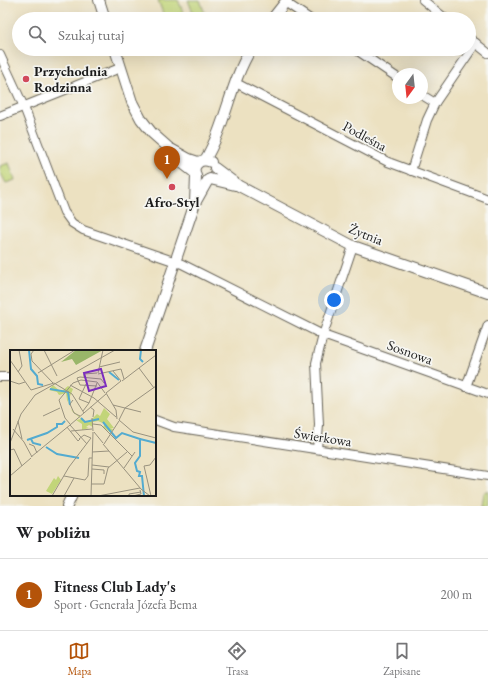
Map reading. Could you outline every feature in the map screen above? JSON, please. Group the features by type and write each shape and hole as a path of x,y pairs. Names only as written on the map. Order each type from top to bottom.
{"street":[{"path":"99,0 103,12"},
{"path":"423,0 438,12"},
{"path":"277,12 286,1 301,12"},
{"path":"476,44 488,54"},
{"name":"Sosnowa","path":"0,55 24,107 64,212 72,223 83,230 176,261 323,335 488,394"},
{"path":"117,56 132,102 141,119 152,133 169,148 177,159 196,175 204,180 209,179"},
{"path":"208,164 247,56"},
{"path":"365,56 392,74"},
{"path":"410,171 427,120 435,103 463,56"},
{"path":"0,116 120,68"},
{"name":"Podleśna","path":"236,83 388,162 488,199"},
{"path":"428,99 435,103"},
{"name":"Żytnia","path":"169,148 189,159 208,164 239,186 354,246 488,293"},
{"path":"195,203 195,167 208,164"},
{"path":"145,350 195,203 209,179 214,174 208,164"},
{"name":"Żytnia","path":"209,179 239,186"},
{"path":"316,449 319,425 316,362 323,335 354,246"},
{"path":"466,387 488,325"},
{"name":"Świerkowa","path":"156,420 174,427 488,476"},
{"path":"67,506 72,496"}],"green space":[{"path":"158,0 178,0 183,12 162,12"},
{"path":"188,0 200,0 204,12 193,12"},
{"path":"9,163 15,180 6,183 0,172 0,166"},
{"path":"488,490 488,506 481,506 483,493"}],"place":[{"name":"Przychodnia Rodzinna","path":"26,79"},
{"name":"Fitness Club Lady's","path":"167,179"},
{"name":"Afro-Styl","path":"172,187"}]}
